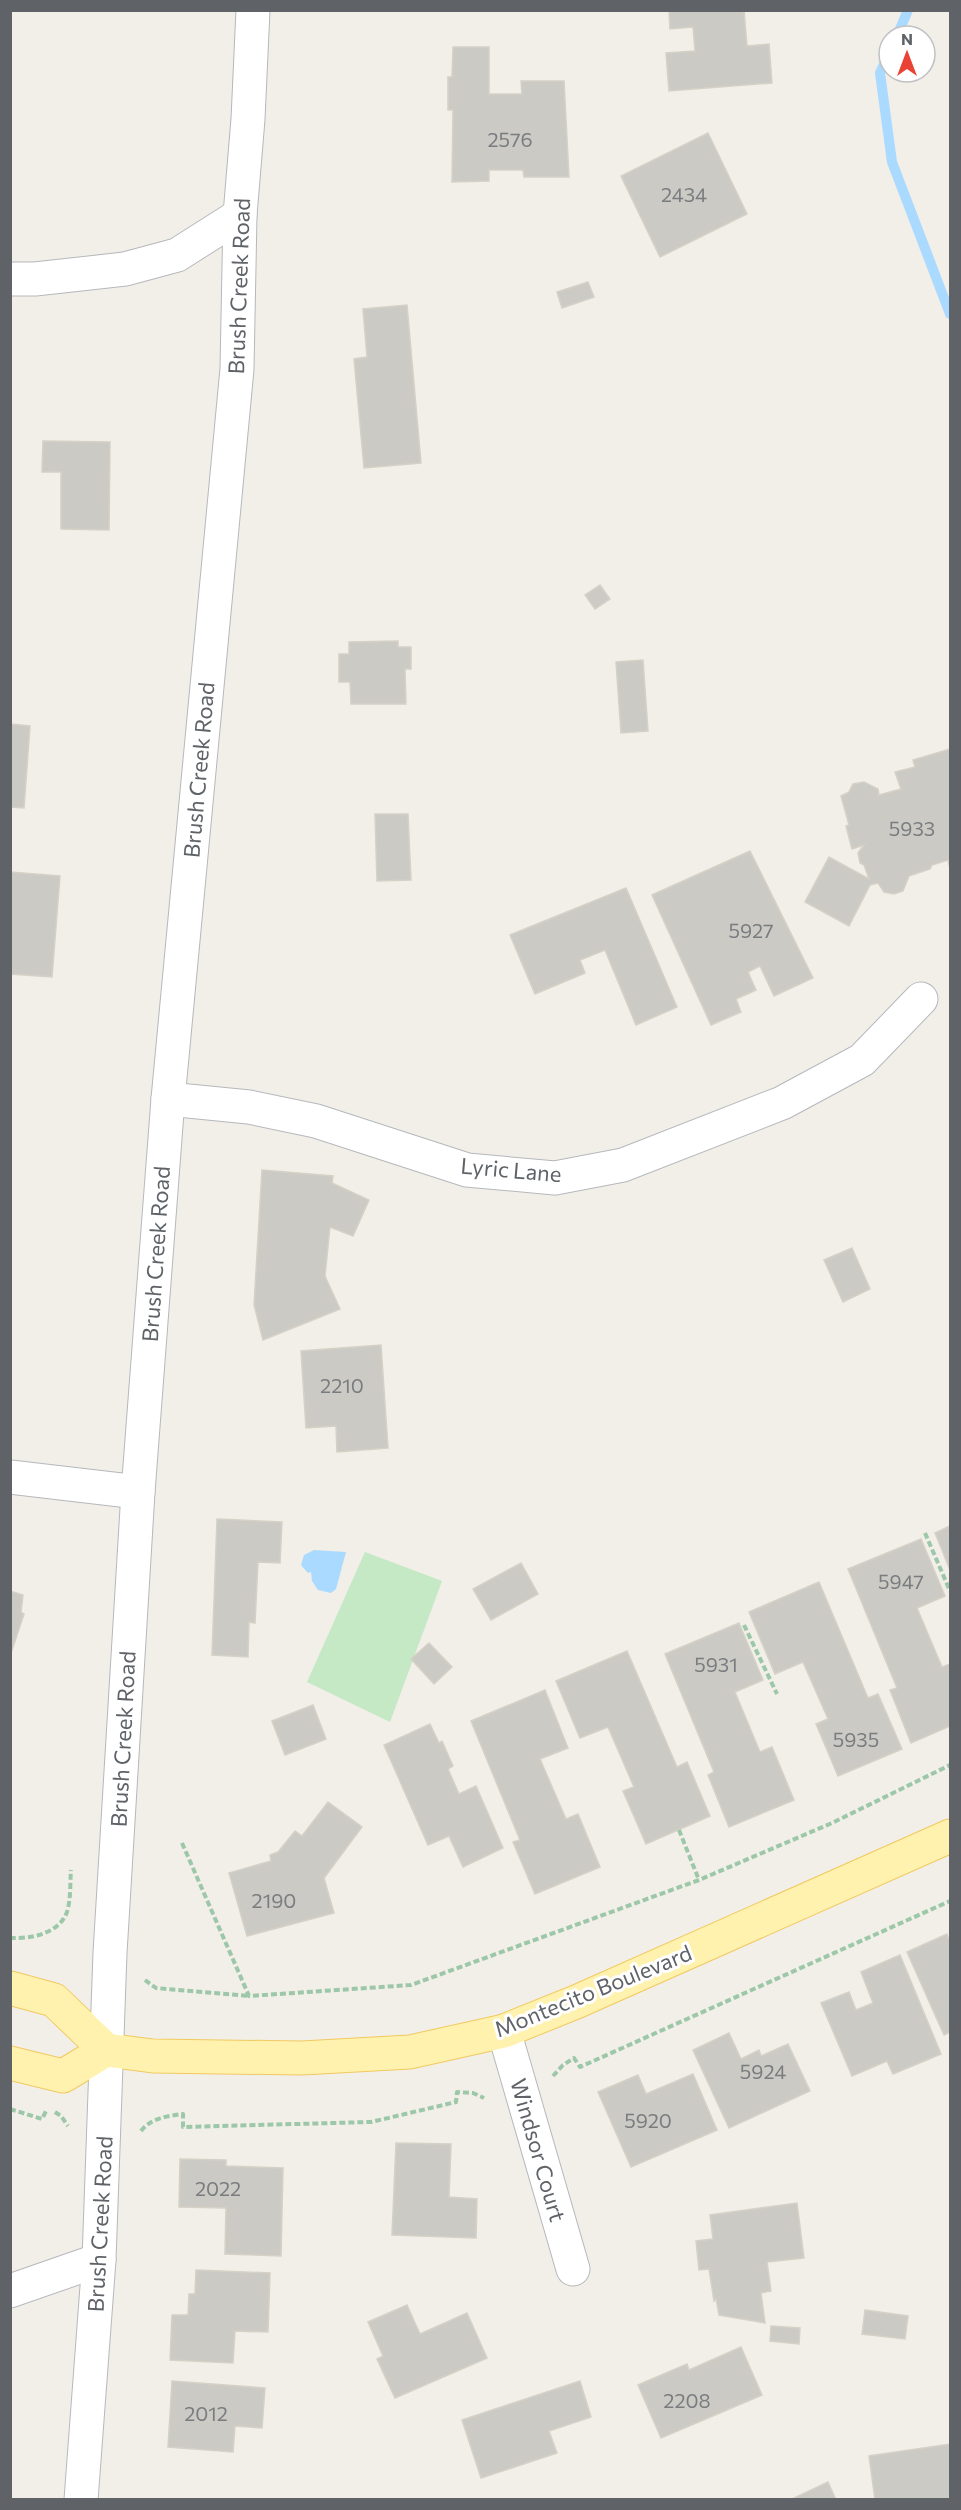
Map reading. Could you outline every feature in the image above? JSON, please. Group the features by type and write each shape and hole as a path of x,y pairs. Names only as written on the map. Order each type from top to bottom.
{"main road":[{"name":"Montecito Boulevard","path":"106,2050 153,2056 302,2058 410,2052 504,2031 576,2002 951,1836"},
{"path":"10,1988 54,2000 106,2050 63,2076 10,2063"}],"street":[{"name":"Brush Creek Road","path":"81,2499 99,2260 106,2050 138,1492 168,1099 237,369 240,215 248,119 253,10"},
{"path":"10,279 35,279 125,269 177,255 240,215"},
{"name":"Lyric Lane","path":"168,1099 249,1107 316,1121 467,1170 555,1178 622,1165 782,1103 862,1060 921,999"},
{"path":"10,1477 138,1492"},
{"name":"Windsor Court","path":"504,2031 573,2269"},
{"path":"10,2291 99,2260"}],"path":[{"path":"925,1533 951,1591"},
{"path":"744,1625 777,1694"},
{"path":"156,1988 249,1996 411,1985 699,1880 832,1822 951,1765"},
{"path":"679,1830 699,1880"},
{"path":"182,1843 249,1996"},
{"path":"10,1938 33,1937 60,1923 69,1904 70,1870"},
{"path":"551,2079 563,2065 574,2058 580,2067 951,1901"},
{"path":"138,2135 150,2122 166,2116 183,2114 183,2127 371,2122 456,2102 457,2092 484,2098"},
{"path":"10,2109 42,2119 48,2107 61,2116 69,2128"}],"green space":[{"path":"365,1552 442,1581 390,1722 307,1682"}],"water":[{"path":"314,1550 346,1552 336,1589 331,1593 318,1590 312,1581 311,1572 308,1573 301,1565 304,1555"}],"building":[{"path":"654,10 744,10 747,46 769,44 772,83 669,91 666,53 695,51 693,27 670,29 669,11"},
{"path":"453,47 489,47 489,94 522,94 521,81 564,81 569,177 524,177 523,170 489,170 489,181 452,182 453,110 448,110 448,77 452,77"},
{"path":"708,133 747,214 660,257 621,176"},
{"path":"588,282 594,297 562,308 557,292"},
{"path":"407,305 421,463 364,468 354,359 367,357 363,309"},
{"path":"43,441 110,442 109,530 61,529 61,472 42,472"},
{"path":"600,585 610,599 595,609 585,595"},
{"path":"398,641 398,647 411,647 411,669 405,669 406,704 351,704 350,682 339,682 339,654 349,654 349,642"},
{"path":"643,660 648,731 621,733 616,662"},
{"path":"10,724 30,726 24,808 10,807"},
{"path":"950,749 950,868 948,860 932,865 930,869 909,876 903,891 894,894 884,892 878,883 870,885 849,926 805,902 829,857 869,879 864,865 860,863 858,853 864,845 852,849 846,826 849,825 841,796 849,792 853,784 864,782 878,789 879,795 901,789 895,772 915,767 913,760"},
{"path":"375,814 408,814 411,880 377,881"},
{"path":"750,851 813,978 774,996 760,966 748,972 756,990 736,999 741,1012 711,1025 652,895"},
{"path":"10,872 60,876 52,977 10,974"},
{"path":"626,888 677,1007 636,1025 605,950 580,960 585,973 535,994 510,935"},
{"path":"262,1170 333,1176 332,1183 369,1200 353,1236 330,1227 325,1276 340,1309 263,1340 254,1305"},
{"path":"852,1248 870,1289 843,1302 824,1260"},
{"path":"381,1345 388,1448 337,1452 336,1426 306,1428 301,1351"},
{"path":"217,1519 282,1522 280,1563 258,1562 255,1623 249,1622 248,1657 212,1655"},
{"path":"950,1526 950,1570 935,1533"},
{"path":"921,1539 945,1596 917,1608 942,1667 950,1664 950,1726 911,1743 890,1690 897,1688 848,1569"},
{"path":"521,1563 538,1594 491,1620 473,1589"},
{"path":"819,1582 868,1698 878,1694 902,1749 838,1776 816,1724 828,1719 803,1662 775,1674 749,1612"},
{"path":"10,1591 23,1595 21,1612 24,1614 10,1656"},
{"path":"739,1623 763,1680 735,1692 760,1752 772,1747 794,1800 729,1827 708,1775 714,1772 665,1654"},
{"path":"429,1643 452,1667 434,1684 411,1659"},
{"path":"627,1651 677,1767 687,1762 710,1816 646,1844 623,1791 634,1787 608,1727 580,1738 556,1681"},
{"path":"545,1690 568,1748 540,1759 566,1819 578,1814 600,1867 535,1894 513,1842 520,1840 471,1721"},
{"path":"313,1705 326,1739 285,1755 272,1721"},
{"path":"430,1724 439,1743 442,1741 453,1766 448,1769 459,1794 476,1786 503,1848 463,1867 449,1836 428,1845 384,1745"},
{"path":"328,1802 362,1827 324,1878 334,1913 247,1936 229,1873 271,1861 270,1855 278,1852 295,1831 302,1836"},
{"path":"947,1934 950,1943 950,2032 944,2035 907,1952"},
{"path":"900,1955 941,2054 893,2074 887,2061 852,2076 821,2003 849,1992 856,2010 873,2003 861,1972"},
{"path":"729,2033 741,2059 759,2050 761,2056 788,2044 810,2091 729,2128 693,2050"},
{"path":"693,2074 717,2130 631,2167 598,2092 638,2075 646,2094"},
{"path":"396,2143 451,2144 449,2197 477,2199 476,2238 392,2235"},
{"path":"180,2159 226,2160 226,2166 283,2168 281,2256 225,2254 226,2208 179,2207"},
{"path":"797,2203 804,2258 767,2262 771,2291 761,2293 765,2323 719,2315 716,2299 714,2301 709,2269 699,2270 696,2241 713,2239 710,2215"},
{"path":"196,2270 270,2273 268,2332 235,2331 233,2363 170,2360 172,2315 188,2315 189,2294 195,2294"},
{"path":"407,2305 420,2334 467,2313 487,2358 395,2398 377,2359 383,2356 368,2322"},
{"path":"865,2310 908,2316 905,2339 862,2334"},
{"path":"771,2326 800,2328 799,2344 770,2341"},
{"path":"741,2347 762,2395 661,2438 638,2385 687,2364 689,2370"},
{"path":"172,2381 265,2388 262,2428 235,2426 233,2452 168,2447"},
{"path":"580,2381 591,2417 549,2431 557,2453 481,2478 462,2420"},
{"path":"950,2444 950,2500 875,2500 869,2456"},
{"path":"828,2482 836,2500 790,2500"}],"waterway":[{"path":"902,24 908,10"},
{"path":"881,84 892,162 950,314"}]}
